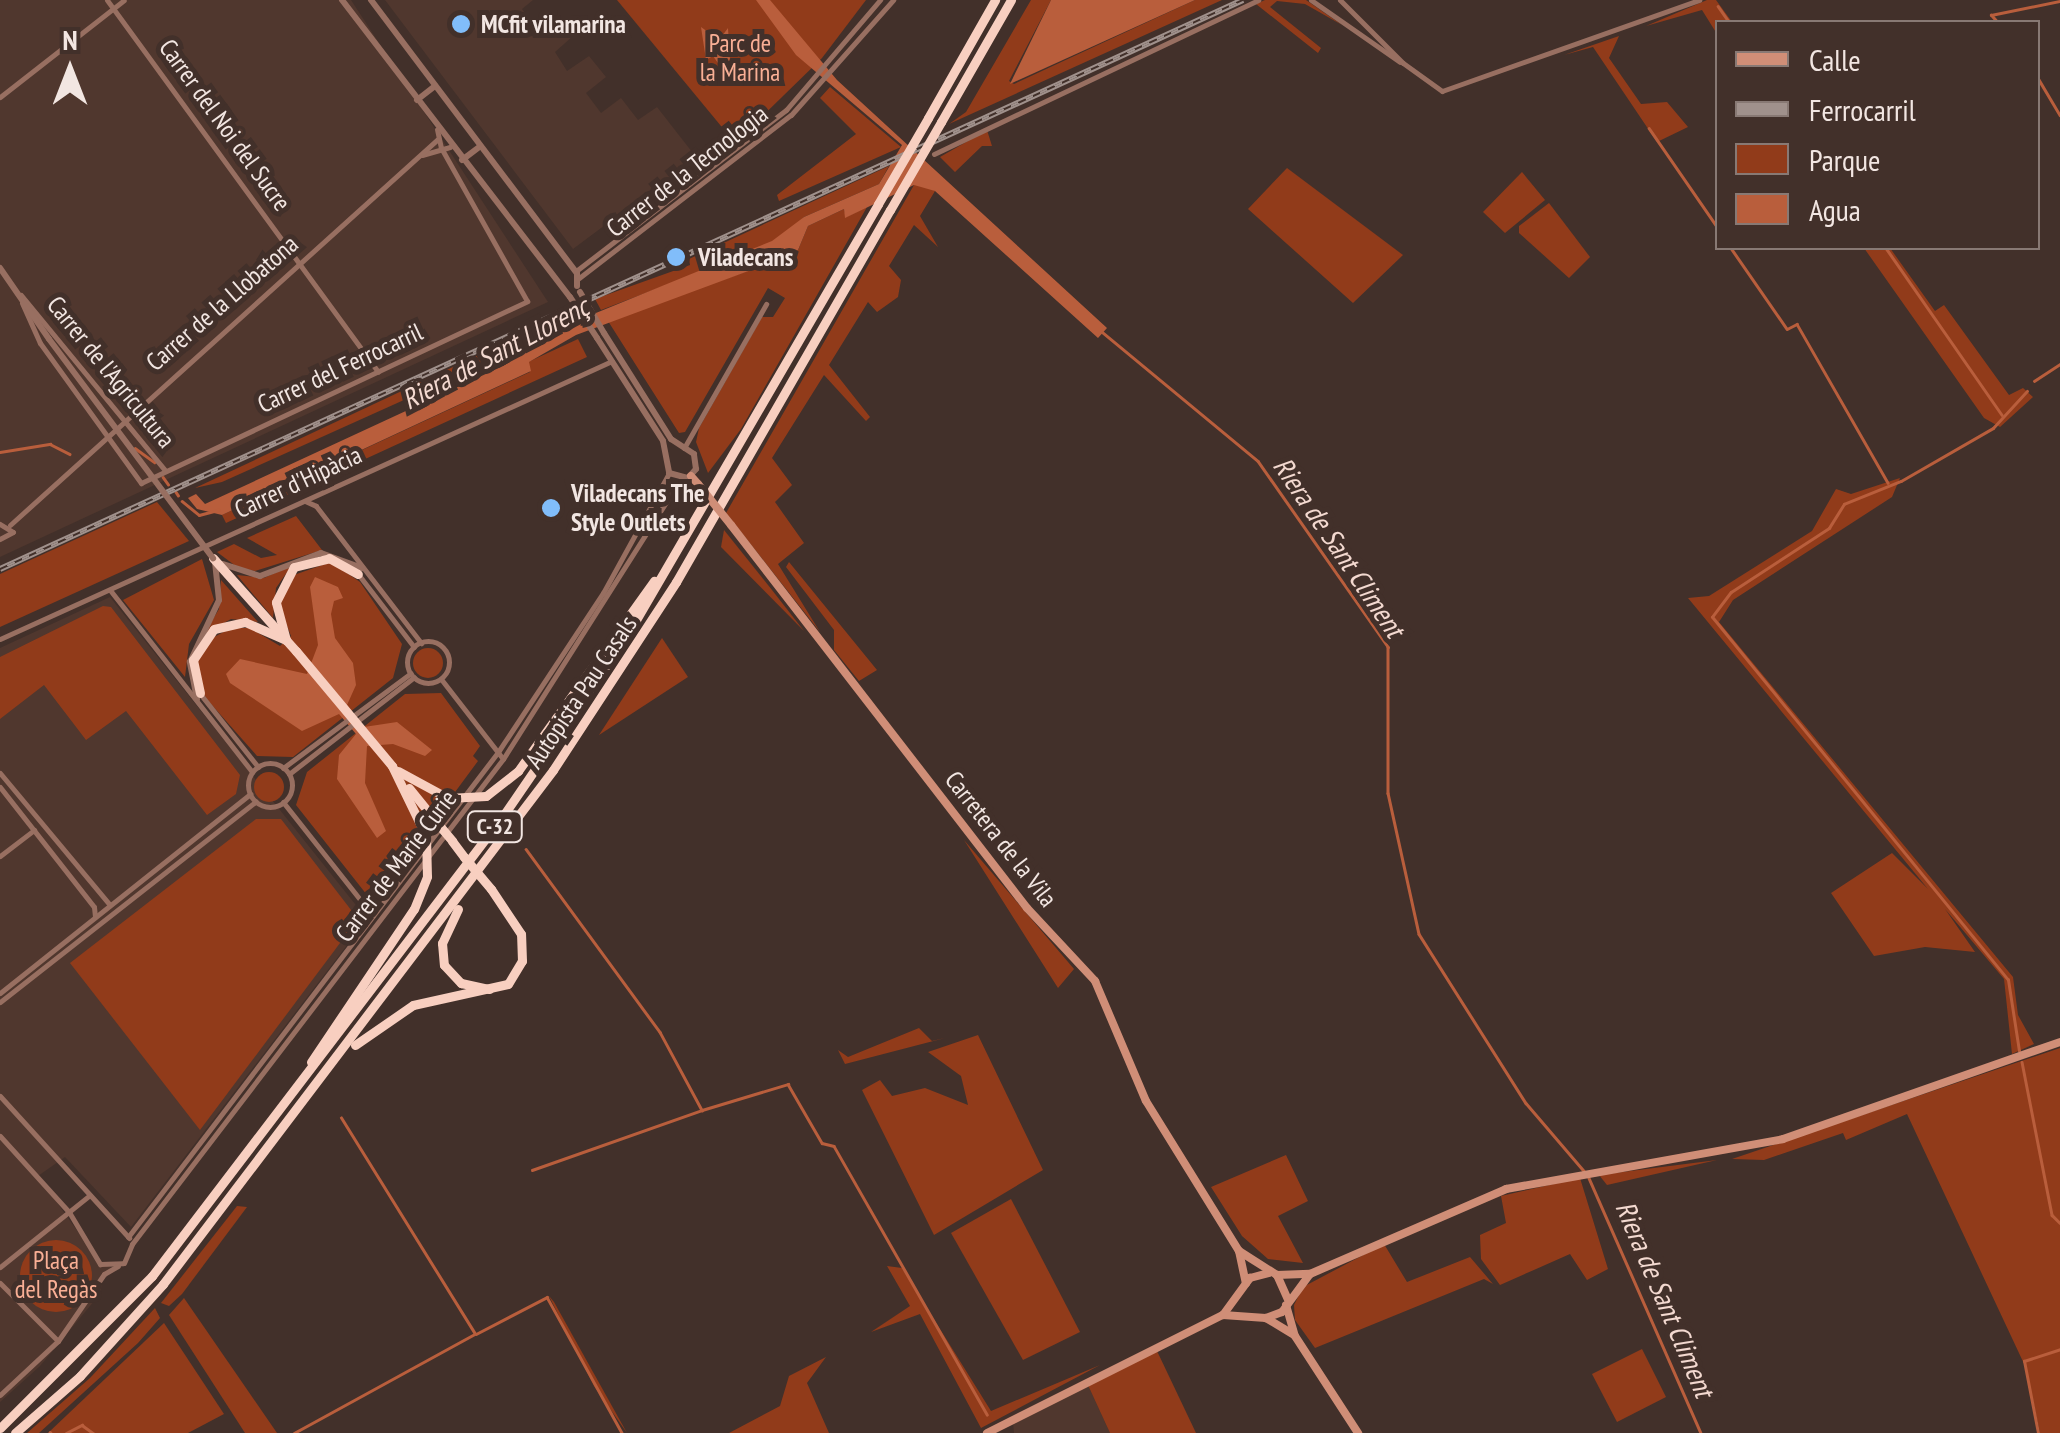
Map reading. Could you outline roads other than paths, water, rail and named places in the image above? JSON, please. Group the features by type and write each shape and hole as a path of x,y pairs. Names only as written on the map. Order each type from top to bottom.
{"highway":[{"name":"Autopista Pau Casals","path":"0,1428 135,1296 506,814 678,552 995,0"},
{"name":"Autopista Pau Casals","path":"15,1433 145,1305 472,883 659,610 1010,0"},
{"path":"392,766 448,798 486,796 518,771 678,552"},
{"path":"213,558 392,766 491,890 521,934 522,961 514,977 490,993 403,1009 344,1052"},
{"path":"286,640 276,602 294,568 329,558 360,571"},
{"path":"198,696 193,660 214,628 245,622 286,640"},
{"path":"295,1091 332,1023 414,909 428,876 426,836 392,766"},
{"path":"472,883 444,935 444,965 454,979 475,989 514,977"}],"main road":[{"name":"Carretera de la Vila","path":"692,476 1027,908 1089,973 1153,1115 1238,1251"},
{"path":"1223,1315 1245,1286 1273,1274 1310,1274 1457,1206 1574,1174 1783,1139 2060,1042"},
{"path":"1238,1251 1273,1274 1287,1303 1295,1336 1358,1433"},
{"path":"1238,1251 1254,1314"},
{"path":"1266,1318 1287,1303 1310,1274"},
{"path":"987,1433 1223,1315 1254,1314 1295,1336"}],"street":[{"name":"Carrer del Noi del Sucre","path":"108,0 378,372"},
{"path":"0,97 124,0"},
{"path":"342,0 450,146 601,336 683,448 697,462 692,476 680,480 669,474 668,456 612,361 601,336 577,279 371,0"},
{"name":"Carrer de la Tecnologia","path":"808,94 880,0"},
{"name":"Carrer de la Tecnologia","path":"577,279 751,150 840,66 893,0"},
{"path":"934,154 1258,0"},
{"path":"1311,0 1442,91 1699,0"},
{"path":"1340,0 1403,63"},
{"path":"417,100 435,86"},
{"path":"438,128 440,148"},
{"name":"Carrer de la Llobatona","path":"0,539 13,535 10,524 122,417 439,138"},
{"name":"Carrer de la Llobatona","path":"419,156 450,146"},
{"path":"462,160 480,147"},
{"name":"Carrer del Ferrocarril","path":"165,470 529,297 440,148"},
{"name":"Carrer de l'Agricultura","path":"0,268 165,470 138,483 40,343 13,286"},
{"path":"556,282 560,271 577,279"},
{"path":"567,293 577,279"},
{"name":"Carrer de l'Agricultura","path":"20,300 213,558"},
{"path":"668,456 683,448 766,304"},
{"name":"Carrer d'Hipàcia","path":"0,639 612,361"},
{"name":"Carrer de Marie Curie","path":"128,1236 498,752 603,593 669,474"},
{"name":"Carrer de Marie Curie","path":"124,1263 132,1244 503,760 680,480"},
{"path":"316,506 330,489"},
{"path":"289,774 412,675 417,645 316,506 305,501"},
{"path":"0,524 10,524"},
{"path":"213,558 249,576 320,552 360,571"},
{"path":"198,696 190,662 218,600 213,558"},
{"path":"0,993 250,794 255,770 110,590"},
{"path":"417,645 433,642 447,653 441,679"},
{"path":"255,770 283,768 412,675 441,679 503,760"},
{"path":"283,768 289,774 291,789 283,802"},
{"path":"0,773 101,901 112,904"},
{"path":"0,787 94,907 94,918"},
{"path":"250,794 256,801"},
{"path":"0,1002 256,801 283,802 373,916"},
{"path":"0,856 34,830"},
{"path":"0,1096 132,1244"},
{"path":"0,1136 69,1212 100,1264 124,1263"},
{"path":"0,1267 90,1195"},
{"path":"0,1395 58,1341 104,1274 124,1263"},
{"path":"0,1283 58,1341"},
{"path":"1011,1419 1013,1433"}],"water":[{"path":"756,0 770,0 837,80 1107,328 1098,338 935,191 914,185 845,218 844,209 808,226 798,250 781,259 576,335 529,362 531,371 222,515 197,509 188,498 196,494 205,504 503,366 569,324 772,241 804,217 879,184 902,145 796,55"},
{"path":"1051,0 1195,0 1010,84"},
{"path":"701,27 719,40 728,28 730,61 720,66 713,56 706,60"},
{"path":"315,577 338,587 343,598 334,601 331,614 335,638 353,663 356,685 347,705 364,727 397,722 432,750 425,756 393,744 367,746 365,783 386,831 377,838 337,779 339,755 356,734 339,714 302,731 230,683 226,674 240,659 307,674 318,645 310,587"}],"waterway":[{"path":"1995,20 1991,15 2060,1"},
{"path":"1718,6 1728,20"},
{"path":"2040,81 2060,115"},
{"path":"1649,128 1715,224"},
{"path":"1732,250 1787,329 1797,324 1888,483"},
{"path":"1887,250 2002,415"},
{"name":"Riera de Sant Climent","path":"1101,331 1258,461 1388,647 1388,793 1419,934 1526,1103 1585,1172"},
{"path":"2034,381 2060,364"},
{"path":"2019,1051 2008,980 1712,617 1731,592 1829,528 1844,504 1901,481 1993,428 2027,391"},
{"path":"0,452 50,444 70,454"},
{"path":"135,448 154,462"},
{"path":"163,477 168,484"},
{"path":"182,501 199,515 218,510"},
{"path":"526,849 660,1032 702,1110 788,1084 822,1143 834,1146 987,1414"},
{"path":"2022,1062 2052,1215 2060,1223"},
{"path":"532,1170 700,1111"},
{"path":"294,1433 475,1334 341,1118"},
{"name":"Riera de Sant Climent","path":"1589,1178 1701,1433"},
{"path":"476,1334 547,1297 622,1433"},
{"path":"2038,1433 2024,1361 2060,1349"},
{"path":"66,1433 82,1425 93,1433"}],"railway":[{"path":"0,569 1243,0"}],"place":[{"name":"MCfit vilamarina","path":"461,24"},
{"name":"Viladecans","path":"676,257"},
{"name":"Viladecans The Style Outlets","path":"551,508"}],"park label":[{"name":"Parc de la Marina","path":"740,58"},
{"name":"Plaça del Regàs","path":"56,1276"}],"water label":[{"name":"Riera de Sant Llorenç","path":"495,353"}]}
